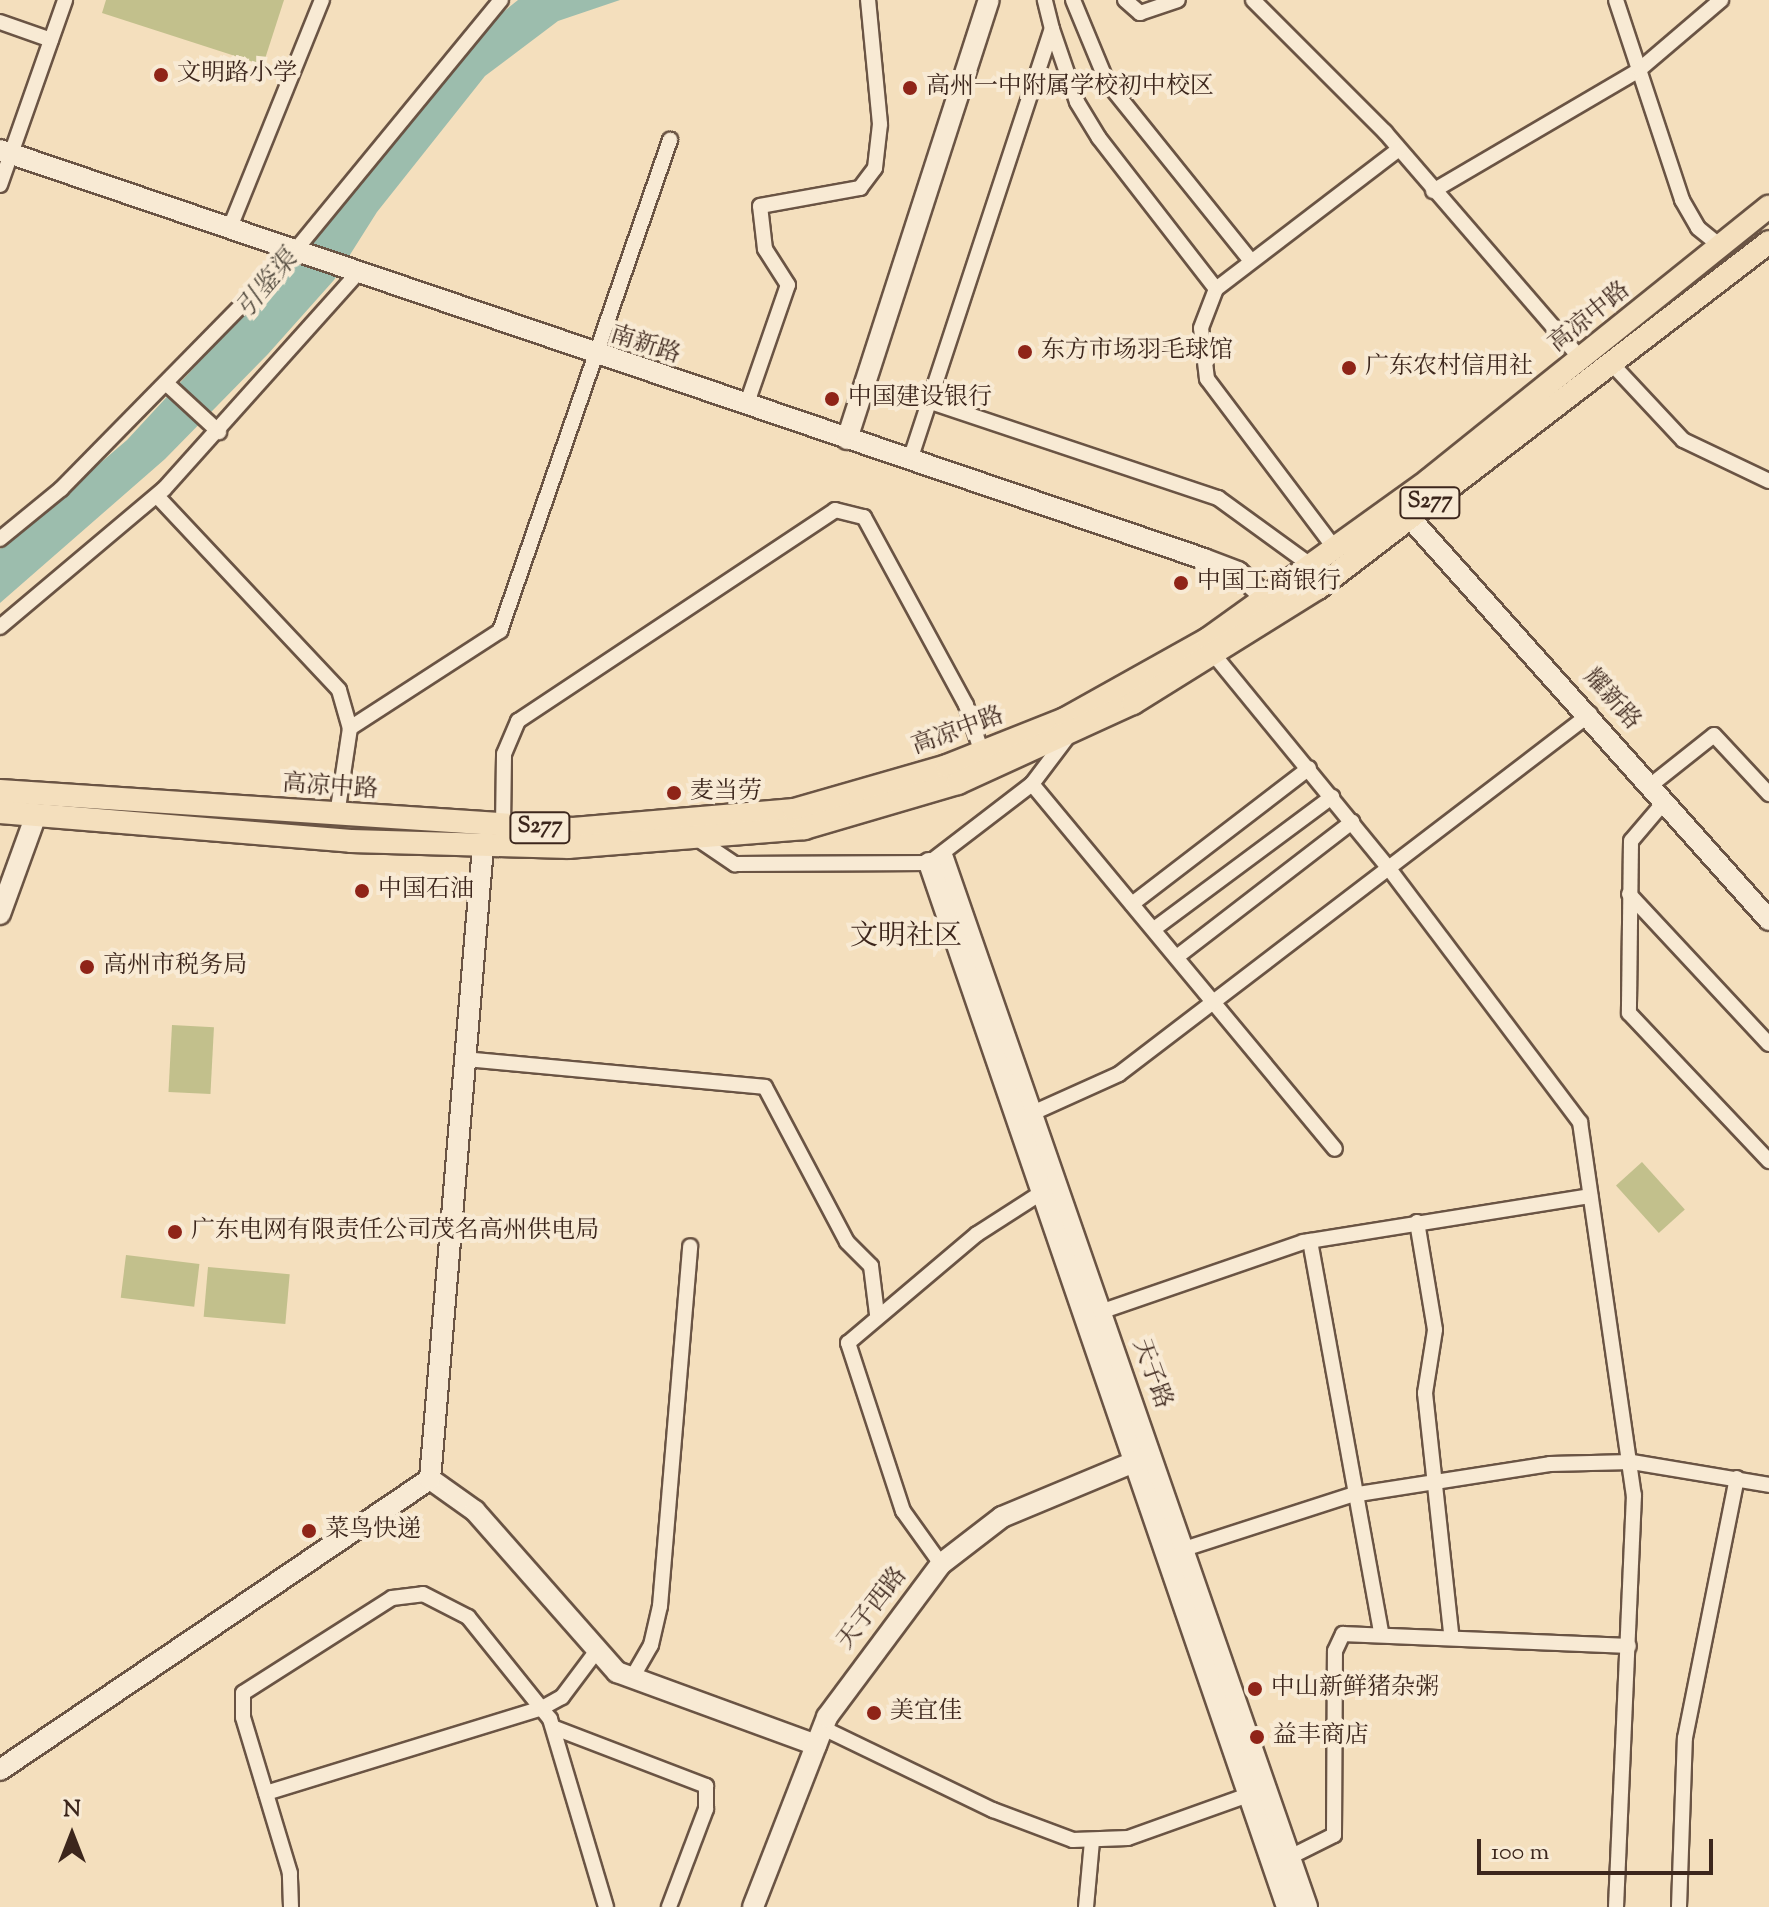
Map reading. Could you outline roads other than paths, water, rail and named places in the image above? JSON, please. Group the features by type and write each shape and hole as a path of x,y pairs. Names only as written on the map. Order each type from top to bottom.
{"main road":[{"name":"高凉中路","path":"0,791 503,827 701,832 794,810 982,753 1149,675 1267,599 1336,550 1769,208"},
{"name":"高凉中路","path":"0,812 483,846 804,828 906,800 1070,733 1215,656 1410,518 1769,242"}],"street":[{"path":"0,185 6,152 65,0"},
{"path":"229,230 322,0"},
{"path":"0,539 172,388 300,254 501,0"},
{"path":"746,406 788,285 765,249 760,206 860,188 875,168 880,124 868,0"},
{"path":"847,439 989,0"},
{"path":"1045,0 1077,102 1099,138 1216,289"},
{"path":"1073,0 1107,82 1250,260"},
{"path":"1125,0 1140,13 1178,0"},
{"path":"1253,0 1399,149 1581,359"},
{"path":"1616,0 1689,216 1720,246"},
{"path":"1433,191 1639,70 1721,0"},
{"path":"0,22 51,40"},
{"path":"910,460 1052,29"},
{"path":"350,728 500,631 670,140"},
{"path":"1336,550 1207,379 1199,342 1216,289 1399,149"},
{"name":"南新路","path":"6,152 594,357 1229,568 1267,599"},
{"path":"0,627 157,496 352,273"},
{"path":"1612,364 1683,440 1769,481"},
{"path":"172,388 215,428"},
{"path":"928,401 1218,498 1313,567"},
{"path":"157,496 339,690 350,728 337,815"},
{"path":"503,827 504,754 518,721 835,510 864,517 966,705 982,753"},
{"name":"耀新路","path":"1410,518 1590,714 1769,920"},
{"path":"1215,656 1387,866 1568,1101 1580,1122 1632,1462 1629,1646 1616,1907"},
{"path":"1023,1117 1119,1074 1217,1002 1387,866 1590,714"},
{"path":"701,832 735,864 936,861 1032,784 1070,733"},
{"path":"1651,785 1714,735 1769,794"},
{"path":"1132,904 1309,768"},
{"path":"1032,784 1217,1002 1335,1149"},
{"path":"1154,929 1332,797"},
{"path":"1665,801 1631,841 1629,1013 1769,1161"},
{"path":"0,914 36,815"},
{"path":"1178,956 1352,822"},
{"path":"430,1479 483,846"},
{"name":"天子路","path":"936,861 1281,1861 1307,1907"},
{"path":"1629,894 1769,1044"},
{"path":"465,1059 765,1087 847,1242 871,1266 877,1314"},
{"path":"941,1564 903,1511 849,1355 850,1339 877,1314 1048,1188"},
{"path":"1092,1315 1310,1241 1590,1196"},
{"path":"1417,1222 1435,1330 1425,1393 1451,1634"},
{"path":"1310,1241 1352,1495 1381,1630"},
{"path":"632,1678 651,1645 660,1606 690,1246"},
{"name":"天子西路","path":"753,1907 820,1736 941,1564 1002,1517 1143,1458"},
{"path":"1174,1552 1352,1495 1565,1462 1632,1462 1769,1485"},
{"path":"1679,1907 1685,1738 1737,1478"},
{"path":"430,1479 475,1511 595,1653 632,1678 820,1736 993,1810 1092,1841 1128,1838 1257,1791"},
{"path":"0,1770 430,1479"},
{"path":"291,1907 290,1873 266,1793 243,1693 392,1598 423,1594 453,1603 542,1708 555,1728 606,1907"},
{"path":"1281,1861 1334,1835 1338,1641 1343,1634 1381,1630 1629,1646"},
{"path":"266,1793 542,1708 562,1697 595,1653"},
{"path":"555,1728 706,1786 706,1809 669,1907"},
{"path":"1086,1907 1092,1841"},
{"name":"天子路","path":"1281,1861 1287,1907"}],"place":[{"name":"文明路小学","path":"161,75"},
{"name":"高州一中附属学校初中校区","path":"910,88"},
{"name":"东方市场羽毛球馆","path":"1025,352"},
{"name":"广东农村信用社","path":"1349,368"},
{"name":"中国建设银行","path":"832,399"},
{"name":"中国工商银行","path":"1181,583"},
{"name":"麦当劳","path":"674,793"},
{"name":"中国石油","path":"362,891"},
{"name":"高州市税务局","path":"87,967"},
{"name":"广东电网有限责任公司茂名高州供电局","path":"175,1232"},
{"name":"菜鸟快递","path":"309,1531"},
{"name":"中山新鲜猪杂粥","path":"1255,1689"},
{"name":"美宜佳","path":"874,1713"},
{"name":"益丰商店","path":"1257,1737"}],"district":[{"name":"文明社区","path":"906,937"}],"water label":[{"name":"引鉴渠","path":"268,285"}]}
